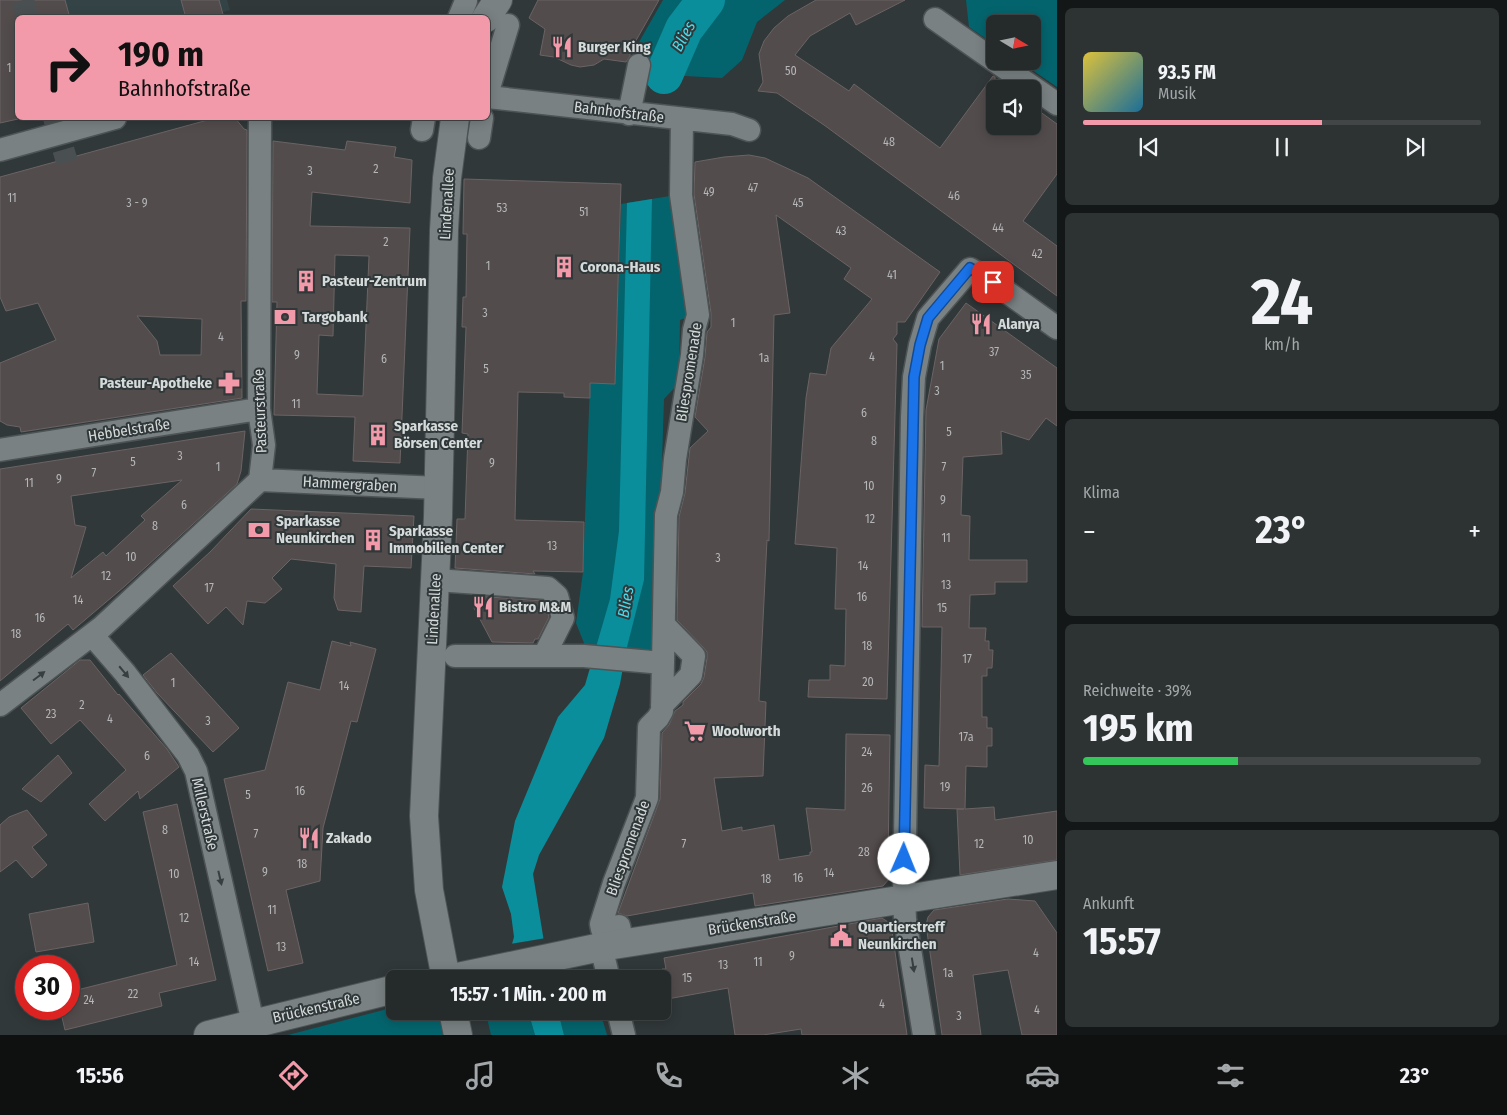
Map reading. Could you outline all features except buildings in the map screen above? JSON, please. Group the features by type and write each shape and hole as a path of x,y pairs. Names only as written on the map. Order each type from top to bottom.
{"main road":[{"name":"Lindenallee","path":"445,970 429,890 424,816 436,580 444,230 447,178 455,120"},
{"name":"Brückenstraße","path":"493,970 602,948 1057,875"},
{"name":"Brückenstraße","path":"208,1035 386,991"},
{"path":"455,1020 458,1035"}],"street":[{"path":"934,19 986,55"},
{"path":"629,114 639,65"},
{"path":"1008,70 1057,104"},
{"name":"Bahnhofstraße","path":"490,97 682,120 732,124 749,130"},
{"path":"0,150 108,120"},
{"name":"Pasteurstraße","path":"260,120 259,409 264,446 260,480"},
{"name":"Bliespromenade","path":"602,948 619,926 602,929 601,924 614,883 647,798 649,727 662,711 660,701 667,655 664,625 666,515 672,492 675,459 692,355 694,330 698,315 681,195 682,120"},
{"path":"924,1035 905,919 904,899 914,377 920,345 928,318 970,268 993,282 1057,328"},
{"name":"Hebbelstraße","path":"0,450 259,409"},
{"path":"0,705 92,635 260,480"},
{"name":"Hammergraben","path":"260,480 439,488"},
{"path":"436,580 548,588 557,596 563,618 544,656"},
{"name":"Millerstraße","path":"92,635 137,688 188,755 196,771 253,1023"},
{"path":"455,656 477,662 506,662 544,656 667,655"},
{"name":"Bliespromenade","path":"660,701 680,682 691,675 694,656 667,655"},
{"path":"602,948 607,970"},
{"path":"620,1020 624,1035"}],"shaded area":[{"path":"0,0 227,0 230,10 223,12 224,15 15,15 15,119 0,123"},
{"path":"663,0 785,0 757,22 742,60 722,78 630,73 634,51"},
{"path":"966,0 1057,0 1057,87 1032,70 1041,70 1041,15 986,15 986,39 969,27"},
{"path":"670,196 691,316 680,320 679,383 664,399 662,461 668,467 666,488 660,492 656,641 651,649 643,653 586,648 576,623 583,572 590,383 615,384 621,204"},
{"path":"386,1009 386,1020 441,1020 445,1035 288,1035"},
{"path":"487,1020 531,1020 535,1035 491,1035"},
{"path":"560,1020 603,1020 607,1035 564,1035"}],"water":[{"path":"652,199 644,580 626,651 620,684 604,738 539,855 533,874 549,970 540,970 512,944 514,937 511,914 502,887 515,821 558,717 585,685 610,599 619,531 627,203"},
{"path":"531,1020 560,1020 564,1035 535,1035"}],"pier":[{"path":"546,938 551,970 515,970 510,944"}],"waterway":[{"name":"Blies","path":"664,75 684,29 706,0"}],"tunnel":[{"path":"23,0 27,15"},
{"path":"55,120 67,162"}],"place":[{"name":"Burger King","path":"562,47"},
{"name":"Corona-Haus","path":"564,267"},
{"name":"Pasteur-Zentrum","path":"306,281"},
{"name":"Targobank","path":"285,317"},
{"name":"Alanya","path":"981,324"},
{"name":"Pasteur-Apotheke","path":"229,383"},
{"name":"Sparkasse Börsen Center","path":"378,435"},
{"name":"Sparkasse Neunkirchen","path":"259,530"},
{"name":"Sparkasse Immobilien Center","path":"373,540"},
{"name":"Bistro M&M","path":"483,607"},
{"name":"Woolworth","path":"695,731"},
{"name":"Zakado","path":"309,838"},
{"name":"Quartierstreff Neunkirchen","path":"841,936"}],"route":[{"path":"904,859 914,377 920,345 928,318 970,268 993,282"}]}
